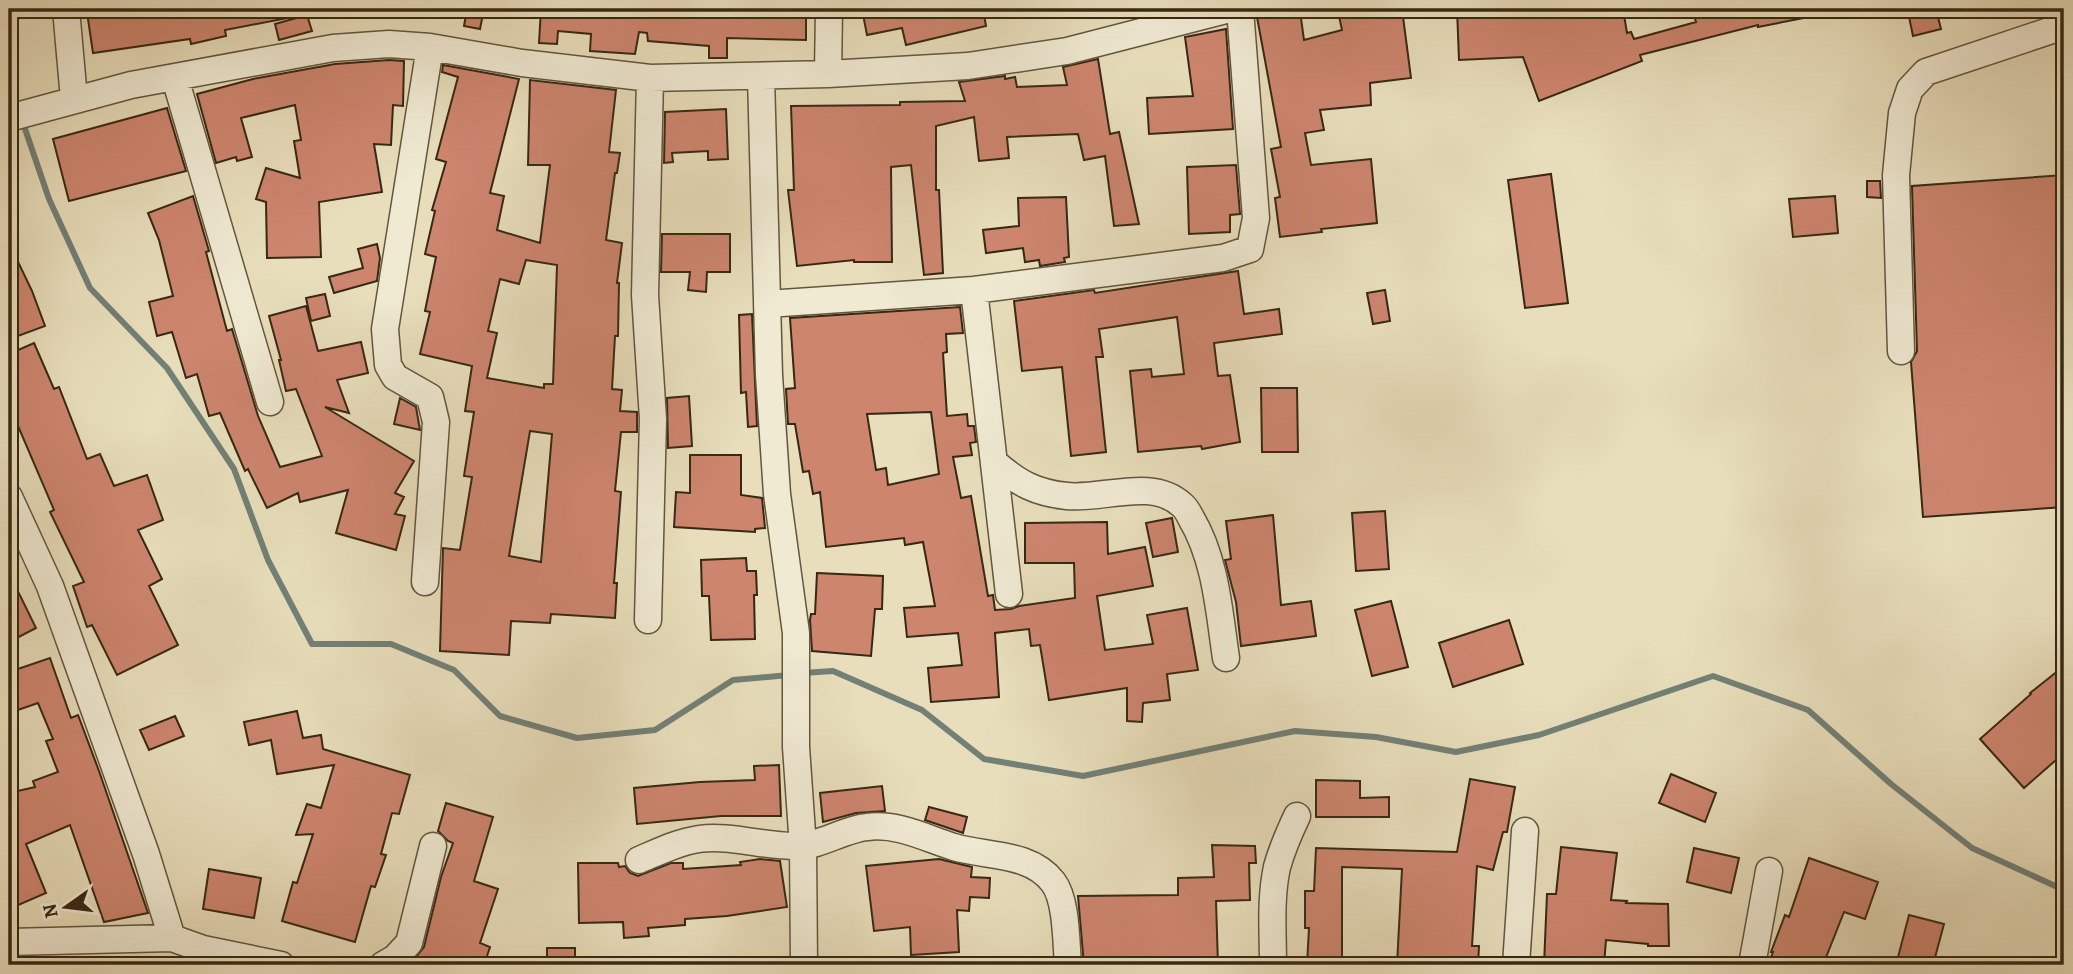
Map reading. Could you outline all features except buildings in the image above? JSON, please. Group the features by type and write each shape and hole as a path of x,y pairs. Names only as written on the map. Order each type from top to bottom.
{"street":[{"path":"64,102 66,9"},
{"path":"828,74 829,9"},
{"path":"9,118 131,85 333,48 389,44 430,47 522,63 650,78 828,74 968,66 1067,51 1230,9"},
{"path":"767,304 974,289 1223,258 1250,249 1255,218 1240,9"},
{"path":"1901,351 1896,175 1902,114 1910,89 1926,72 2064,26"},
{"path":"425,582 436,422 430,397 395,377 388,365 385,329 430,47"},
{"path":"761,76 767,304 777,494 796,633 796,747 803,847 804,965"},
{"path":"175,78 270,402"},
{"path":"648,620 653,419 645,295 650,78"},
{"path":"974,289 1009,594"},
{"path":"995,463 1017,482 1042,492 1069,496 1159,492 1183,505 1201,534 1211,566 1226,658"},
{"path":"9,497 50,586 146,853 172,938"},
{"path":"1273,965 1273,894 1277,868 1297,816"},
{"path":"639,860 678,843 702,838 803,847 866,827 893,826 958,848 1015,859 1035,867 1056,884 1060,896 1068,965"},
{"path":"1516,965 1525,831"},
{"path":"383,965 395,958 409,943 433,846"},
{"path":"1752,965 1769,871"},
{"path":"9,942 172,938 203,949 281,965"}],"waterway":[{"path":"9,81 18,109"},
{"path":"23,123 49,199 90,288 167,368 234,469 268,560 312,644 391,644 454,670 500,716 577,738 655,730 733,680 789,675"},
{"path":"803,673 833,671 922,710 984,759 1083,776 1295,731 1376,737 1456,752 1539,735 1713,676 1808,710 1891,784 1972,848 2064,890"}]}
